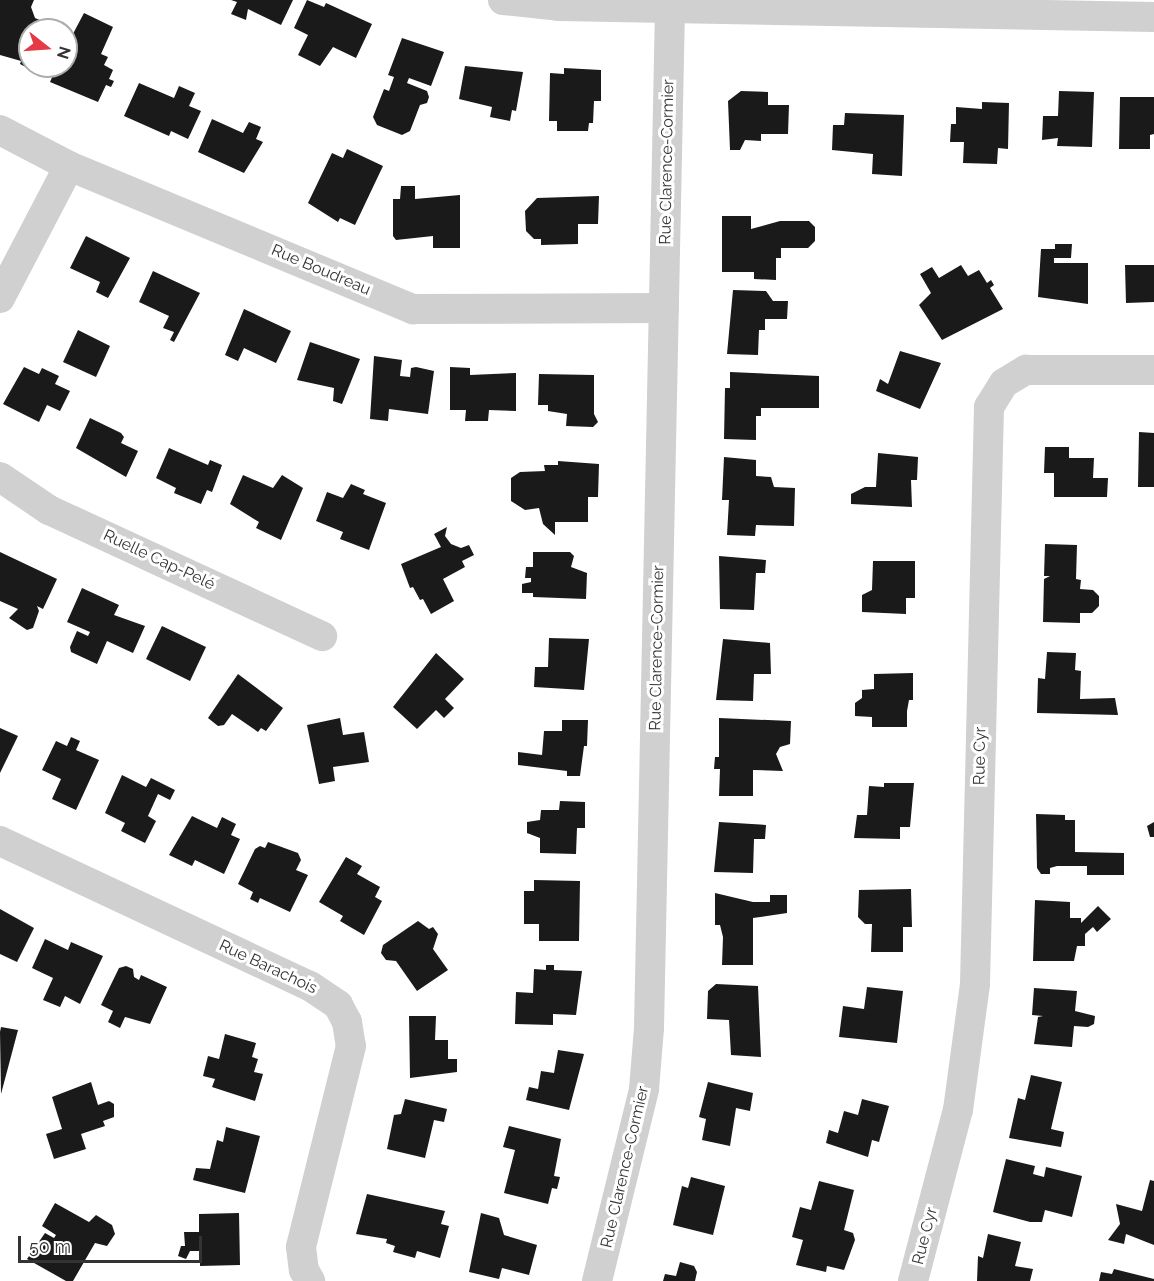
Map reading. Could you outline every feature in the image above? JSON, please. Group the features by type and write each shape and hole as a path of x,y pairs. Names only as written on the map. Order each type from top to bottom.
{"street":[{"path":"503,0 559,6 670,9 996,6 1154,17"},
{"name":"Rue Clarence-Cormier","path":"597,1281 638,1119 647,1057 670,9"},
{"name":"Rue Boudreau","path":"0,130 69,166 413,309 664,308"},
{"path":"0,298 69,166"},
{"name":"Rue Cyr","path":"913,1281 958,1110 975,995 989,407 1004,383 1026,370 1154,370"},
{"name":"Ruelle Cap-Pelé","path":"0,477 49,510 322,636"},
{"name":"Rue Barachois","path":"0,841 310,986 338,1005 350,1031 351,1046 301,1247 304,1270 310,1281"}],"building":[{"path":"0,0 34,0 31,7 35,18 18,18 18,60 0,55"},
{"path":"231,0 293,0 281,25 248,9 246,20 231,14 237,2"},
{"path":"307,0 324,7 326,3 372,24 356,58 333,47 320,66 298,55 308,35 294,28"},
{"path":"84,13 113,27 101,54 108,57 104,65 113,70 109,79 114,81 111,87 106,85 98,102 50,82 52,78 78,78 78,24"},
{"path":"402,38 444,52 431,86 409,78 407,83 427,91 429,97 427,103 420,105 410,131 402,135 377,125 373,117 384,89 389,91 394,77 388,75"},
{"path":"465,66 523,72 516,111 512,110 510,121 490,117 492,107 459,99"},
{"path":"564,68 601,70 601,101 594,101 593,123 589,123 588,131 557,131 557,121 549,121 550,73 564,74"},
{"path":"139,83 174,98 179,86 195,93 189,106 201,111 188,139 171,131 169,136 124,116"},
{"path":"741,91 768,92 768,105 789,105 788,134 761,134 761,141 745,140 740,150 730,150 728,101"},
{"path":"1059,91 1094,92 1092,147 1057,146 1058,138 1042,140 1043,116 1058,116"},
{"path":"1120,97 1154,97 1154,134 1150,135 1150,149 1119,149"},
{"path":"982,102 1009,103 1008,149 998,148 997,164 963,163 964,142 950,142 951,124 956,124 956,107 982,109"},
{"path":"845,113 904,115 902,176 872,174 873,154 832,150 833,125 844,125"},
{"path":"212,119 243,133 249,122 261,127 256,139 263,142 244,173 198,152"},
{"path":"347,149 383,166 355,225 340,218 338,222 308,203 332,153 343,158"},
{"path":"401,186 415,186 415,199 460,195 460,248 433,248 433,236 396,240 393,236 393,199 400,199"},
{"path":"599,196 598,224 578,224 578,244 541,245 541,239 534,239 526,231 525,211 537,198"},
{"path":"722,216 751,216 751,229 780,221 809,221 815,227 815,241 808,248 781,248 781,258 776,258 776,280 754,279 754,272 722,272"},
{"path":"86,236 130,258 108,298 96,292 100,282 70,268"},
{"path":"1055,244 1072,244 1071,258 1054,258 1054,263 1088,263 1088,304 1038,297 1041,249 1055,249"},
{"path":"961,265 968,276 979,270 987,283 991,280 994,285 990,288 1003,309 942,340 919,305 931,293 920,274 932,267 939,278"},
{"path":"1125,265 1154,265 1154,302 1126,303"},
{"path":"153,271 200,293 174,342 170,340 174,332 163,328 169,316 139,302"},
{"path":"733,290 766,291 773,301 788,301 787,319 765,319 765,330 759,330 758,355 727,354"},
{"path":"244,309 291,331 276,363 244,348 238,361 225,355"},
{"path":"78,330 110,346 96,377 63,362"},
{"path":"310,342 360,359 342,404 333,401 334,388 297,380"},
{"path":"900,351 941,363 920,409 876,391 880,379 888,384"},
{"path":"374,356 402,360 400,376 410,377 411,368 416,367 434,371 428,414 389,409 388,421 370,419"},
{"path":"24,367 39,374 42,368 59,376 55,384 70,391 60,411 47,405 39,422 3,404"},
{"path":"450,367 470,368 470,375 516,373 516,411 489,410 488,421 465,421 466,410 450,410"},
{"path":"730,372 819,376 819,408 761,408 761,416 756,416 756,440 724,439 725,388 730,388"},
{"path":"539,374 594,375 594,414 598,422 593,427 566,426 567,414 548,411 548,405 538,405"},
{"path":"90,418 121,433 124,437 121,443 138,451 126,477 76,448"},
{"path":"1139,432 1154,433 1154,487 1138,487"},
{"path":"1045,447 1069,447 1069,458 1094,458 1093,478 1108,478 1107,497 1054,497 1054,473 1044,473"},
{"path":"169,448 208,465 210,460 222,465 212,492 207,490 201,504 174,493 176,488 156,478"},
{"path":"878,453 918,457 917,480 911,480 912,507 851,504 851,494 865,487 876,487"},
{"path":"724,457 756,460 756,476 771,477 774,487 795,488 794,526 756,525 755,536 727,535 729,500 722,500"},
{"path":"558,461 599,464 598,497 588,497 588,522 555,522 555,535 543,524 539,508 525,510 511,501 511,478 520,472 545,471 544,465 558,465"},
{"path":"243,475 273,488 282,475 303,488 281,540 256,528 259,522 230,504"},
{"path":"351,484 365,490 363,494 386,503 369,550 340,539 343,532 316,521 327,492 343,498"},
{"path":"447,527 445,536 451,544 461,548 469,545 474,555 462,561 465,567 443,579 454,601 431,614 423,599 420,600 413,587 410,588 401,564 441,547 434,534"},
{"path":"1045,544 1077,545 1076,579 1081,580 1080,589 1093,590 1099,596 1099,606 1092,613 1080,613 1080,623 1043,622 1044,579 1050,576 1044,576"},
{"path":"0,552 57,579 43,609 37,606 39,611 33,628 27,630 9,618 18,609 0,601"},
{"path":"533,552 570,552 574,556 571,567 587,573 586,599 533,597 533,593 522,593 522,584 531,582 531,578 525,578 526,567 533,567"},
{"path":"719,556 766,560 765,573 756,573 754,610 720,609"},
{"path":"873,561 915,561 915,598 906,598 906,614 862,612 862,595 872,590"},
{"path":"82,588 119,605 114,615 145,626 133,653 107,641 97,664 71,652 70,647 77,631 88,636 90,632 67,622"},
{"path":"162,626 206,647 190,681 146,659"},
{"path":"549,638 589,639 584,690 534,687 535,667 548,667"},
{"path":"723,639 770,643 771,674 754,674 753,701 716,700"},
{"path":"1047,652 1076,653 1075,670 1081,671 1080,699 1115,698 1118,715 1037,713 1038,678 1045,679"},
{"path":"436,653 464,679 445,699 454,708 444,718 436,710 417,729 393,707"},
{"path":"913,673 913,700 909,700 907,727 872,727 872,717 855,716 855,703 862,698 862,690 874,689 874,674"},
{"path":"238,674 283,708 266,731 261,728 258,732 232,714 224,725 218,726 208,718"},
{"path":"340,718 343,735 364,732 369,762 333,767 335,781 319,784 307,725"},
{"path":"719,718 791,721 790,744 780,747 776,754 783,771 753,770 753,796 719,796 720,769 714,769 715,757 719,757"},
{"path":"562,720 588,720 587,746 584,746 580,776 567,776 567,771 518,765 518,752 542,755 544,731 562,731"},
{"path":"0,728 18,736 0,773"},
{"path":"71,737 80,741 76,750 99,760 76,810 52,799 61,779 42,770 56,741 67,746"},
{"path":"122,775 146,787 151,778 175,790 170,800 158,794 148,816 156,821 145,843 121,831 125,823 105,813"},
{"path":"884,783 914,783 910,827 900,827 900,839 854,838 857,815 867,815 869,786 884,787"},
{"path":"560,801 585,802 585,828 577,828 576,854 540,853 540,838 527,833 527,822 540,820 541,810 559,810"},
{"path":"1036,814 1065,815 1065,820 1075,820 1075,852 1124,853 1124,875 1087,875 1087,866 1057,866 1050,868 1050,874 1041,874 1037,868"},
{"path":"192,816 217,828 222,817 236,824 231,835 240,839 224,874 195,860 192,866 169,855"},
{"path":"719,822 766,825 765,839 754,839 753,873 714,872"},
{"path":"1154,822 1154,837 1150,837 1147,826"},
{"path":"268,842 298,853 301,860 296,870 308,875 290,912 260,898 258,903 250,899 253,892 238,884 255,849 260,846 265,848"},
{"path":"346,857 362,866 357,874 380,887 375,897 382,901 364,935 340,921 343,916 319,902"},
{"path":"534,880 580,881 579,941 539,941 539,924 524,924 524,891 534,891"},
{"path":"911,889 912,927 903,927 903,952 871,952 872,924 865,924 858,917 859,890"},
{"path":"715,893 753,902 770,902 770,895 787,895 787,913 753,918 753,965 722,965 723,937 720,925 715,925"},
{"path":"1035,900 1070,902 1070,918 1081,918 1081,923 1098,906 1111,919 1097,932 1093,927 1085,934 1085,946 1077,946 1074,961 1033,961"},
{"path":"0,909 34,928 17,962 0,954"},
{"path":"418,921 429,929 433,927 438,934 433,949 448,970 417,991 396,961 386,960 381,953 383,945"},
{"path":"45,939 68,950 71,942 103,956 80,1004 65,996 60,1007 43,1000 53,978 32,968"},
{"path":"546,965 554,965 554,970 582,971 576,1015 553,1014 553,1025 515,1024 516,992 533,993 534,969 546,970"},
{"path":"126,966 133,969 134,977 139,980 141,975 167,987 150,1024 125,1017 120,1028 108,1022 113,1011 101,1005 119,968"},
{"path":"716,984 758,986 761,1057 731,1055 729,1020 707,1019 708,991"},
{"path":"867,987 903,991 897,1043 839,1037 843,1006 864,1009"},
{"path":"1034,988 1077,991 1075,1011 1095,1016 1094,1024 1088,1027 1074,1026 1072,1047 1034,1044 1038,1017 1043,1016 1032,1015"},
{"path":"409,1016 436,1016 435,1040 448,1040 448,1059 457,1059 457,1072 410,1078"},
{"path":"1,1027 18,1030 1,1094 0,1032"},
{"path":"225,1034 256,1043 252,1057 258,1059 254,1072 263,1074 255,1101 212,1087 215,1079 203,1076 208,1056 219,1059"},
{"path":"558,1050 584,1054 569,1110 526,1100 529,1087 538,1089 541,1071 554,1073"},
{"path":"1031,1075 1062,1082 1051,1129 1064,1132 1061,1147 1009,1138 1018,1098 1025,1100"},
{"path":"91,1082 98,1105 109,1101 114,1104 114,1117 103,1121 105,1126 81,1134 86,1149 54,1159 46,1134 62,1129 52,1097"},
{"path":"708,1082 753,1093 750,1111 736,1108 730,1146 702,1140 706,1119 699,1117"},
{"path":"405,1099 447,1109 444,1122 434,1120 425,1158 387,1149 394,1115 401,1114"},
{"path":"862,1099 889,1106 879,1142 872,1140 868,1157 826,1143 829,1130 838,1133 844,1111 858,1115"},
{"path":"509,1126 561,1139 554,1176 560,1177 557,1189 552,1188 548,1204 504,1193 515,1150 503,1147"},
{"path":"226,1127 260,1136 245,1193 193,1180 196,1168 210,1169 217,1140 223,1142"},
{"path":"1006,1159 1035,1166 1033,1174 1044,1177 1046,1167 1082,1176 1072,1217 1045,1210 1042,1222 1030,1222 993,1212"},
{"path":"691,1177 725,1186 713,1235 673,1225 682,1186 688,1188"},
{"path":"1150,1180 1154,1181 1154,1245 1126,1234 1124,1244 1108,1240 1120,1224 1116,1204 1142,1211"},
{"path":"819,1181 854,1190 844,1230 853,1233 855,1240 844,1270 827,1266 826,1272 796,1265 803,1240 792,1237 800,1207 811,1210"},
{"path":"367,1194 445,1211 441,1224 449,1226 440,1258 417,1251 415,1258 393,1252 395,1246 386,1243 387,1239 356,1234"},
{"path":"55,1203 89,1222 96,1215 112,1225 115,1234 107,1246 95,1243 73,1281 66,1281 27,1259 45,1233 54,1238 56,1235 42,1226"},
{"path":"239,1213 240,1265 200,1266 200,1251 190,1251 186,1259 178,1256 181,1246 185,1246 184,1232 199,1232 199,1214"},
{"path":"481,1213 499,1218 504,1235 537,1245 529,1275 502,1268 499,1279 469,1272"},
{"path":"988,1234 1021,1242 1015,1266 1033,1269 1030,1281 977,1281 978,1256 983,1258"},
{"path":"680,1262 694,1266 697,1272 695,1281 663,1281 665,1274 676,1276"},
{"path":"1114,1269 1154,1279 1154,1281 1099,1281 1101,1272 1112,1274"}]}
